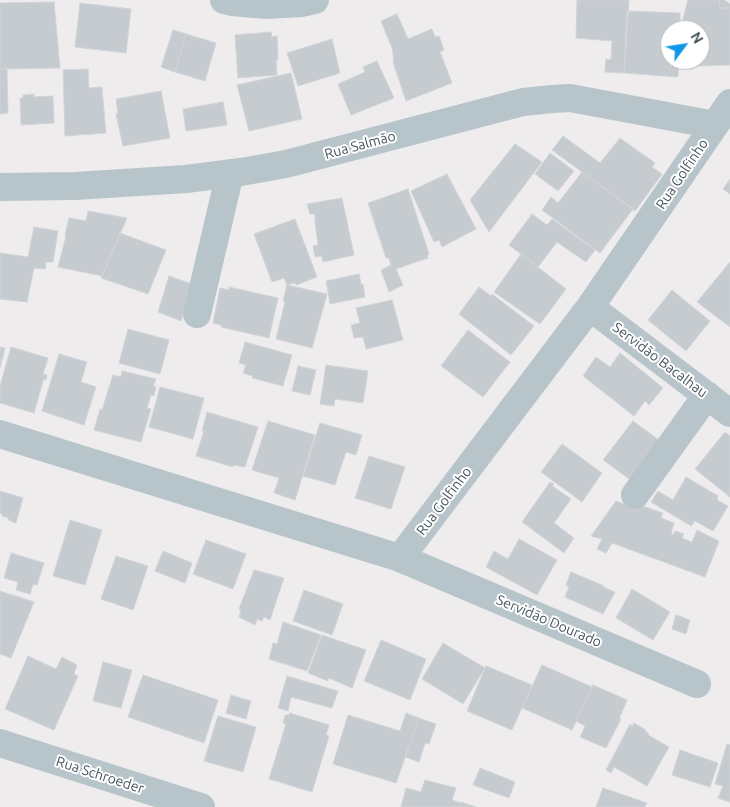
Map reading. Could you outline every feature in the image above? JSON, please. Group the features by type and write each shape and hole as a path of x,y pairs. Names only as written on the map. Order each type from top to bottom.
{"street":[{"path":"224,0 268,4 301,3 315,0"},
{"name":"Rua Salmão","path":"0,187 75,186 186,179 286,164 523,102 552,98 570,98 715,125"},
{"name":"Rua Golfinho","path":"400,558 590,307 730,103"},
{"path":"197,314 230,173"},
{"name":"Servidão Bacalhau","path":"590,307 730,413"},
{"path":"635,495 706,395"},
{"path":"0,434 400,558"},
{"name":"Servidão Dourado","path":"400,558 697,684"},
{"name":"Rua Schroeder","path":"0,743 201,807"}],"building":[{"path":"577,0 629,0 624,73 605,72 606,59 611,60 612,41 576,38"},
{"path":"688,0 719,0 720,8 730,8 730,65 710,66 710,20 683,20"},
{"path":"719,0 724,0 730,4 730,8 720,8"},
{"path":"54,2 60,68 0,69 0,3"},
{"path":"80,3 131,9 126,53 75,47"},
{"path":"627,11 680,13 680,20 660,20 660,70 678,70 678,77 624,73"},
{"path":"397,14 408,39 432,29 435,37 439,36 444,50 440,52 452,83 406,101 393,62 392,48 381,21"},
{"path":"173,30 186,34 175,72 161,67"},
{"path":"271,32 272,37 277,36 277,75 238,78 235,35"},
{"path":"186,34 216,43 205,81 175,72"},
{"path":"332,39 340,73 298,86 287,53"},
{"path":"377,61 394,98 351,115 338,84 365,72 363,67"},
{"path":"0,69 7,69 8,113 0,114"},
{"path":"88,69 89,88 102,87 106,133 65,136 63,70"},
{"path":"291,73 302,119 249,131 237,85"},
{"path":"161,91 170,138 123,146 116,114 118,114 116,99"},
{"path":"34,94 34,97 53,96 54,123 21,125 20,98 23,98 23,95"},
{"path":"223,102 227,125 186,131 183,109"},
{"path":"563,136 600,163 620,138 655,163 652,167 662,174 635,211 552,150"},
{"path":"515,144 542,162 489,232 470,200"},
{"path":"550,153 574,171 558,191 535,174"},
{"path":"582,172 633,209 600,253 542,210 551,197 558,203"},
{"path":"447,174 476,229 442,247 439,240 434,242 411,191"},
{"path":"730,179 730,194 723,189"},
{"path":"408,189 429,254 427,255 428,258 396,269 403,285 389,292 381,270 391,265 389,258 386,258 368,203"},
{"path":"342,198 354,255 323,262 322,256 315,257 313,246 318,245 315,214 310,214 307,204"},
{"path":"88,211 127,218 102,276 58,267 69,218 86,221"},
{"path":"532,214 547,225 552,219 595,250 586,262 557,242 538,267 509,245"},
{"path":"295,219 317,277 296,285 295,283 287,285 284,278 272,282 254,234"},
{"path":"34,227 58,231 53,262 46,262 45,269 34,268 27,302 0,299 0,253 28,257"},
{"path":"120,233 166,250 148,294 101,278"},
{"path":"521,254 566,289 540,324 494,292"},
{"path":"730,262 730,327 697,302"},
{"path":"359,274 365,297 330,304 326,281"},
{"path":"169,276 192,284 181,321 158,312"},
{"path":"287,285 327,294 312,348 276,339"},
{"path":"229,287 278,298 269,338 221,327 221,325 213,323 220,288 229,290"},
{"path":"479,287 491,296 492,294 534,326 511,355 459,314"},
{"path":"672,290 710,321 686,351 648,320"},
{"path":"392,300 403,340 366,349 363,337 354,338 351,325 360,323 356,308"},
{"path":"128,329 169,340 160,374 119,363"},
{"path":"468,330 510,362 483,397 441,366"},
{"path":"245,342 292,355 283,386 252,378 253,376 243,373 246,365 239,363"},
{"path":"0,347 5,348 0,368"},
{"path":"11,347 48,358 43,374 47,375 46,380 44,379 43,381 34,413 0,403 0,386"},
{"path":"620,353 663,388 649,405 645,401 634,416 583,376 596,357 610,367"},
{"path":"59,354 87,362 81,382 96,387 84,425 42,411"},
{"path":"326,365 368,371 363,403 335,399 334,406 320,404"},
{"path":"298,366 316,370 310,395 292,391"},
{"path":"122,371 156,379 153,386 156,387 154,396 151,395 147,408 151,409 141,442 94,430 113,375 121,377"},
{"path":"160,387 204,398 193,439 149,427"},
{"path":"207,412 258,427 245,467 234,465 233,467 196,456 204,431 202,431"},
{"path":"268,421 315,435 295,500 274,493 279,478 252,470"},
{"path":"633,421 660,441 632,481 603,460"},
{"path":"320,423 362,435 356,455 346,452 335,485 303,476"},
{"path":"725,432 730,436 730,497 695,469"},
{"path":"562,444 602,473 582,502 541,472"},
{"path":"369,456 405,467 391,509 355,498"},
{"path":"686,477 718,496 717,500 728,506 713,531 695,521 691,526 651,502 658,491 673,500"},
{"path":"550,482 554,484 552,486 571,499 554,523 574,538 564,553 522,522"},
{"path":"0,491 23,498 16,523 8,520 9,518 2,516 0,513"},
{"path":"616,501 629,506 631,502 663,513 661,518 674,523 671,534 673,535 675,531 684,534 682,538 692,542 697,530 719,541 705,577 612,543 606,553 597,549 602,539 591,536"},
{"path":"70,520 102,530 85,585 53,576"},
{"path":"519,539 557,560 537,595 486,567 494,551 508,559"},
{"path":"206,540 246,554 233,589 193,574"},
{"path":"163,551 192,563 185,583 155,571"},
{"path":"11,553 44,563 37,585 33,584 30,594 16,590 18,582 4,578"},
{"path":"116,556 148,566 133,610 101,599"},
{"path":"254,570 284,578 270,620 264,617 262,621 257,619 255,625 239,617 241,609 239,609"},
{"path":"571,572 615,592 603,614 565,597 569,587 566,585"},
{"path":"632,589 670,612 653,640 616,618"},
{"path":"304,590 343,604 332,635 293,621"},
{"path":"0,591 34,602 11,658 0,654"},
{"path":"676,615 690,620 686,634 672,629"},
{"path":"283,622 321,635 307,671 269,659 273,643 277,644"},
{"path":"322,635 366,650 352,688 329,678 328,681 308,673"},
{"path":"381,640 426,659 410,700 364,681"},
{"path":"443,643 485,668 463,704 422,679"},
{"path":"28,656 56,669 62,657 77,665 74,674 78,676 54,730 5,709"},
{"path":"103,662 132,670 121,708 93,701"},
{"path":"542,665 592,687 572,730 522,708"},
{"path":"486,666 532,685 512,730 467,711"},
{"path":"143,675 218,700 204,743 128,717"},
{"path":"287,676 338,691 332,708 291,697 288,711 278,708"},
{"path":"593,685 627,700 619,719 621,719 606,748 580,737 585,726 576,721"},
{"path":"231,695 251,701 246,719 226,713"},
{"path":"290,713 329,725 326,735 329,736 312,792 269,779 286,724 283,723 285,715"},
{"path":"406,713 419,718 396,783 333,764 348,715 400,731"},
{"path":"218,716 256,727 243,772 204,761"},
{"path":"419,718 436,724 429,744 425,743 419,762 405,757"},
{"path":"634,723 646,730 648,735 669,747 647,786 614,767 611,773 606,770 630,724 632,726"},
{"path":"727,744 730,745 730,802 718,798 723,786 715,784"},
{"path":"680,750 718,763 710,787 672,775"},
{"path":"480,768 515,782 509,798 473,785"},
{"path":"425,780 456,788 452,800 461,803 460,807 401,807 406,788 421,792"},
{"path":"603,788 647,803 645,807 596,807"},
{"path":"461,802 476,807 460,807"}]}
